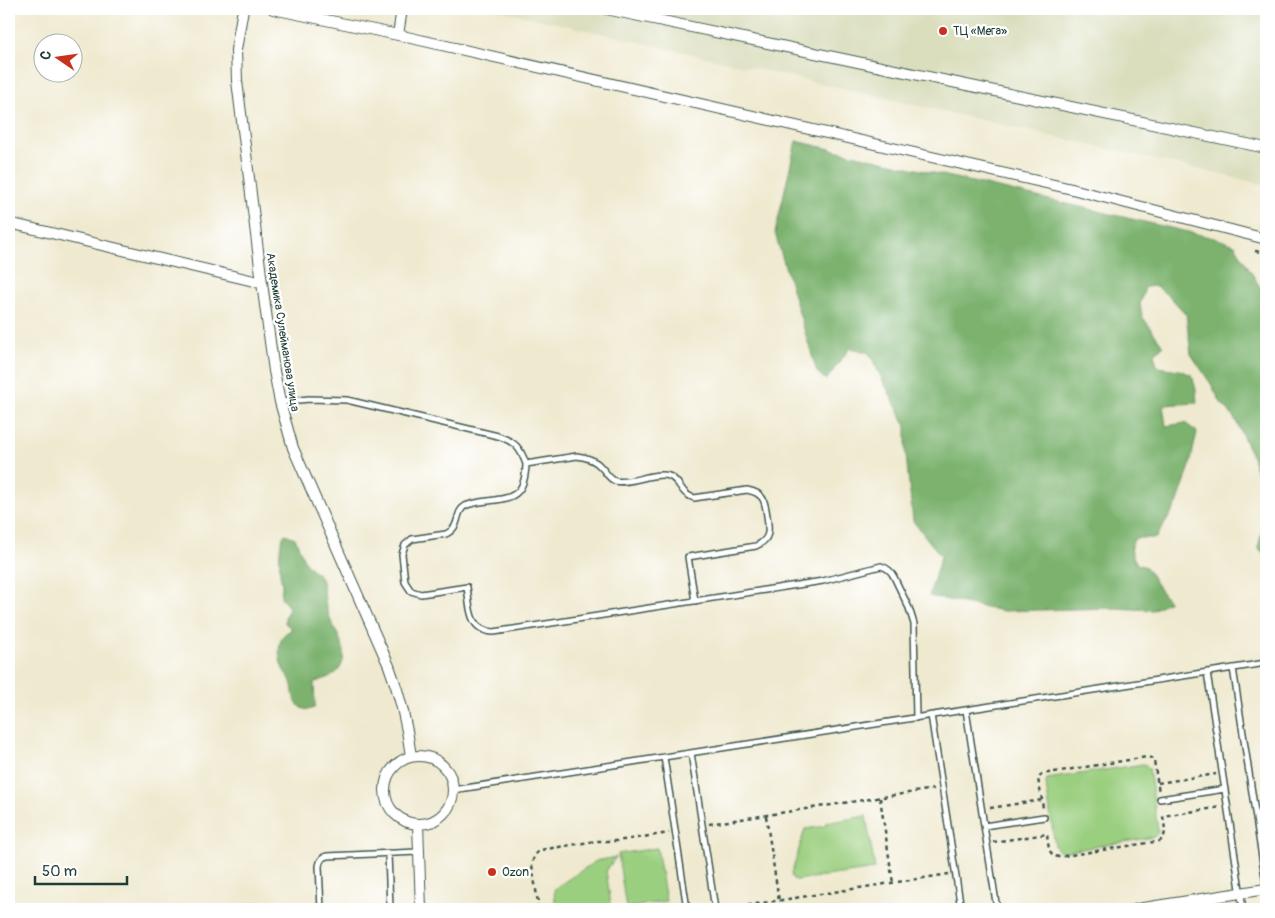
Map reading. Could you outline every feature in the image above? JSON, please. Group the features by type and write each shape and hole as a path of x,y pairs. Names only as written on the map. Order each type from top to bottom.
{"street":[{"name":"Академика Сулейманова улица","path":"243,9 236,50 237,81 262,282 280,402 304,473 396,684 405,720 410,756"},
{"path":"273,9 398,34 1072,189 1266,239"},
{"path":"398,34 402,9"},
{"path":"606,9 1266,148"},
{"path":"9,224 262,282"},
{"path":"410,756 426,756 440,762 450,774 453,790 448,808 440,817 430,822 418,824 405,822 394,814 386,802 384,789 387,776 401,760 410,756"},
{"path":"418,824 421,909"},
{"path":"1137,909 1266,889"}],"lane":[{"path":"280,402 310,399 347,400 498,436 509,439 516,444 522,452 526,464 526,476 523,485 517,493 512,497 465,506 459,514 456,525 450,532 412,539 405,544 402,554 405,582 411,591 421,594 467,587 472,618 480,629 487,632 823,581 881,566 885,567 892,572 912,618 916,718"},
{"path":"526,464 577,456 596,462 612,480 623,482 664,475 674,479 683,492 694,498 747,490 759,494 765,504 769,529 765,540 756,546 688,557 695,601"},
{"path":"453,790 1266,663"},
{"path":"1233,668 1266,884"},
{"path":"1207,672 1243,909"},
{"path":"966,710 997,909"},
{"path":"931,715 961,909"},
{"path":"691,753 715,909"},
{"path":"664,757 687,909"},
{"path":"1160,800 1225,789"},
{"path":"984,826 1044,817"},
{"path":"321,909 319,866 324,857 419,852"},
{"path":"388,853 390,909"}],"path":[{"path":"1258,228 1266,219"},
{"path":"1255,250 1266,253"},
{"path":"1042,800 1038,779 1045,773 1147,757 1152,758 1154,761 1160,800"},
{"path":"1158,783 1222,773"},
{"path":"719,823 923,791"},
{"path":"880,798 894,883"},
{"path":"981,809 1026,802"},
{"path":"986,843 1047,834 1049,850 1058,857 1160,841 1164,838 1165,832 1163,816 1227,806"},
{"path":"766,816 779,901"},
{"path":"539,909 532,860 540,850 675,832"},
{"path":"724,909 956,873"}],"shaded area":[{"path":"494,9 1266,9 1266,185"}],"green space":[{"path":"796,141 1218,239 1235,245 1266,297 1266,509 1251,454 1236,421 1221,403 1191,354 1186,314 1156,286 1145,287 1140,304 1142,316 1163,346 1154,355 1158,367 1179,370 1192,375 1197,403 1163,405 1166,426 1185,423 1197,432 1189,469 1177,504 1156,538 1135,538 1131,548 1137,564 1146,567 1169,601 1153,610 1113,608 1003,611 929,596 941,556 913,521 906,455 906,426 869,353 850,348 826,380 817,372 775,233"},
{"path":"1266,514 1266,555 1258,548"},
{"path":"285,534 295,538 306,563 321,579 329,617 340,639 344,653 343,661 338,671 332,676 314,683 315,705 314,708 308,710 301,708 295,701 290,679 283,669 280,659 280,642 285,633 290,631 291,628 285,623 285,617 289,608 282,599 281,594 280,552"},
{"path":"1143,764 1149,768 1158,833 1154,837 1063,852 1058,850 1055,846 1046,784 1047,779"},
{"path":"866,816 875,869 793,879 791,875 805,829 826,826 825,823"},
{"path":"657,848 666,901 626,908 618,854"},
{"path":"616,857 606,870 611,906 593,909 556,909 555,888 596,861"}],"place":[{"name":"ТЦ «Мега»","path":"943,31"},
{"name":"Ozon","path":"492,872"}]}
